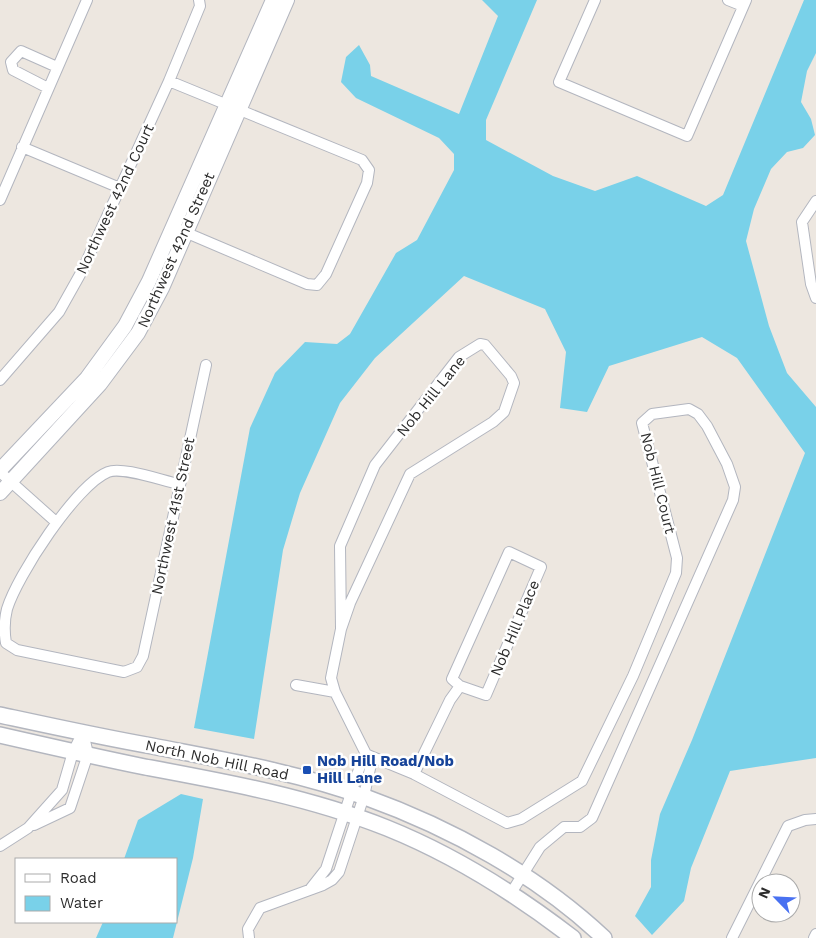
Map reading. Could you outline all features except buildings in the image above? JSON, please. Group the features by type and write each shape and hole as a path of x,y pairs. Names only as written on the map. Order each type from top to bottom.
{"main road":[{"name":"North Nob Hill Road","path":"0,716 246,764 358,795 430,824 478,849 522,875 586,921 604,938"},
{"name":"North Nob Hill Road","path":"0,735 241,785 352,815 421,843 510,893 573,938"}],"street":[{"path":"0,200 4,183 22,147 87,0"},
{"name":"Northwest 42nd Court","path":"0,380 59,312 82,272 169,81 200,6 200,0"},
{"name":"Northwest 42nd Street","path":"3,474 100,384 138,333 162,288 185,232 273,0"},
{"name":"Northwest 42nd Street","path":"0,493 3,474 86,378 125,326 149,281 172,226 287,0"},
{"path":"595,0 559,82 687,136 745,3 728,0"},
{"path":"48,88 13,70 11,62 21,51 57,67"},
{"path":"169,81 231,108 362,160 369,170 367,183 326,274 318,285 307,284 172,226"},
{"path":"22,147 120,188"},
{"path":"816,201 802,222 811,284 816,298"},
{"name":"Nob Hill Lane","path":"340,629 358,585 410,474 494,422 504,412 514,383 511,376 485,345 480,344 459,357 376,465 340,546 340,629 331,678 335,692 368,755"},
{"name":"Northwest 41st Street","path":"56,522 20,578 7,609 4,628 6,643 17,650 124,672 137,666 143,656 206,365"},
{"name":"Nob Hill Court","path":"368,755 414,774 507,823 521,819 582,781 633,676 676,573 677,558 642,423 652,414 689,409 698,414 707,426 727,464 735,487 733,500 592,818 580,827 564,827 540,847 510,893"},
{"path":"3,474 56,522 93,483 108,472 118,471 179,484"},
{"name":"Nob Hill Place","path":"509,552 540,567 486,694 460,686 452,679 509,552"},
{"path":"296,685 335,692"},
{"path":"414,774 450,700 460,686"},
{"path":"0,846 28,828 70,808 83,732"},
{"path":"28,828 62,790 80,753"},
{"path":"249,938 248,929 260,908 332,880 339,872 358,795 362,760 368,755"},
{"path":"309,890 318,880 329,861 339,832 352,815"},
{"path":"735,937 788,826 816,819"},
{"path":"329,861 342,865"},
{"path":"814,938 816,934"}],"water":[{"path":"482,0 537,0 486,120 486,140 553,176 595,191 637,176 706,206 723,195 804,0 816,0 816,53 807,71 801,102 811,119 815,135 803,148 787,152 771,169 754,209 746,241 769,326 787,373 816,407 816,758 730,771 691,868 684,901 652,935 635,916 651,887 651,860 660,814 692,740 805,453 737,358 702,337 609,366 587,412 560,408 566,352 545,309 464,276 375,358 340,403 300,493 283,550 254,739 194,728 250,428 275,373 305,342 337,344 350,334 396,253 417,240 454,170 454,154 439,138 356,98 341,82 346,57 359,45 370,65 371,76 459,114 498,16"},
{"path":"181,794 203,799 193,858 178,918 178,858 124,858 138,820"},
{"path":"103,923 177,923 173,938 96,938"}],"place":[{"name":"Nob Hill Road/Nob Hill Lane","path":"307,770"}]}
